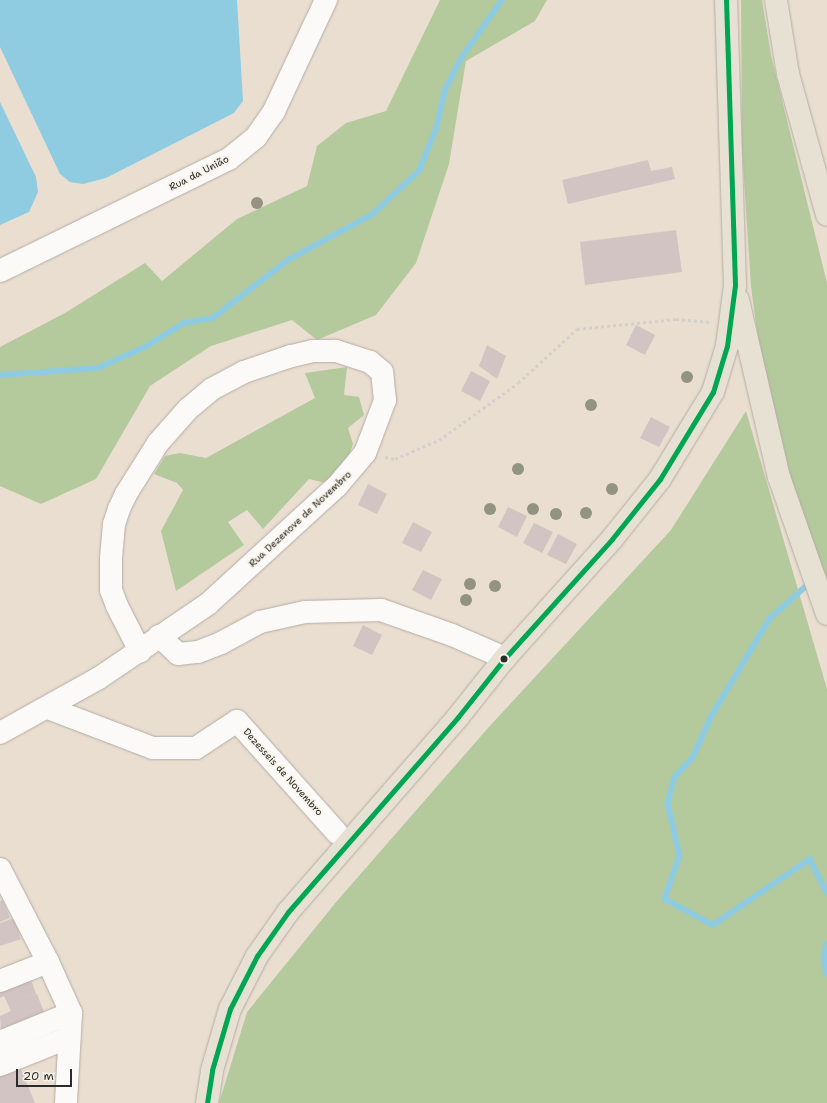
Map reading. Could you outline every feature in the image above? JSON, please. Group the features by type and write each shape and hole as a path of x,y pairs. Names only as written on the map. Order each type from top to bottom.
{"highway":[{"path":"207,1103 212,1070 230,1010 257,956 288,912 458,717 505,658 612,539 660,479 713,392 727,346 735,285 726,0"},
{"path":"776,0 788,74 827,215"},
{"path":"735,285 779,477 827,614"}],"street":[{"name":"Rua da União","path":"0,271 216,166 256,137 274,111 326,0"},
{"name":"Rua Dezenove de Novembro","path":"0,733 48,708 140,651 159,636 208,604 343,481 365,453 385,400 385,383 382,372 351,354 336,351 313,351 291,356 244,372 212,389 188,409 158,442 126,494 114,524 111,590 140,651"},
{"path":"159,636 178,654 193,653 221,643 260,622 305,612 381,610 452,635 505,658"},
{"name":"Dezesseis de Novembro","path":"48,708 153,748 196,748 237,721 337,833"},
{"path":"0,869 6,890 48,962 71,1013 66,1103"},
{"path":"0,981 48,962"},
{"path":"0,1042 71,1013"},
{"path":"0,1065 70,1038"}],"path":[{"path":"365,453 395,459 440,440 518,383 576,329 676,319 730,324"}],"green space":[{"path":"440,0 547,0 535,21 466,61 449,164 416,263 376,315 317,340 292,320 211,346 150,386 96,479 41,504 0,486 0,347 65,313 145,263 162,281 237,219 307,186 317,146 346,123 386,111"},
{"path":"741,0 762,0 771,55 827,283 827,579 788,478 765,389 751,287 742,148"},
{"path":"347,367 344,395 359,397 364,415 348,428 353,444 342,476 333,485 309,479 263,529 247,510 228,522 244,545 176,591 161,531 183,490 177,483 154,474 165,456 180,453 206,458 315,398 305,373"},
{"path":"746,411 827,689 827,1103 219,1103 247,1012 337,901 488,728 671,530"}],"water":[{"path":"0,0 237,0 243,101 234,113 106,178 83,184 70,182 60,174 0,47"},
{"path":"0,102 36,177 38,192 29,212 0,225"}],"building":[{"path":"648,160 651,171 672,167 675,179 568,204 562,180"},
{"path":"676,230 682,272 585,285 580,242"},
{"path":"636,325 655,335 645,355 626,345"},
{"path":"487,345 506,356 497,379 479,366"},
{"path":"471,371 490,381 480,401 461,391"},
{"path":"651,417 670,427 659,447 640,438"},
{"path":"368,484 387,494 377,514 358,505"},
{"path":"508,507 527,516 517,537 498,527"},
{"path":"413,522 432,532 421,552 402,543"},
{"path":"534,523 553,532 542,553 523,543"},
{"path":"558,534 577,544 566,564 547,555"},
{"path":"423,570 442,579 431,600 412,590"},
{"path":"363,625 382,635 372,655 353,646"},
{"path":"3,900 10,918 0,922 0,901"},
{"path":"14,918 21,939 0,946 0,923"},
{"path":"30,976 36,994 25,998 37,994 44,1012 1,1029 0,1016 11,1011 4,996 0,998 0,988"},
{"path":"20,1067 35,1103 0,1103 0,1076"}],"waterway":[{"path":"0,375 98,368 145,347 184,323 213,318 288,260 373,214 419,171 436,129 445,90 462,57 502,0"},
{"path":"808,585 770,619 711,718 693,758 675,777 668,803 680,856 665,899 713,925 810,859 827,893"},
{"path":"827,944 824,959 827,974"}],"transit line":[{"path":"207,1103 212,1070 230,1009 257,956 288,912 458,717 505,658 612,539 660,479 713,392 727,346 735,285 726,0"}]}
